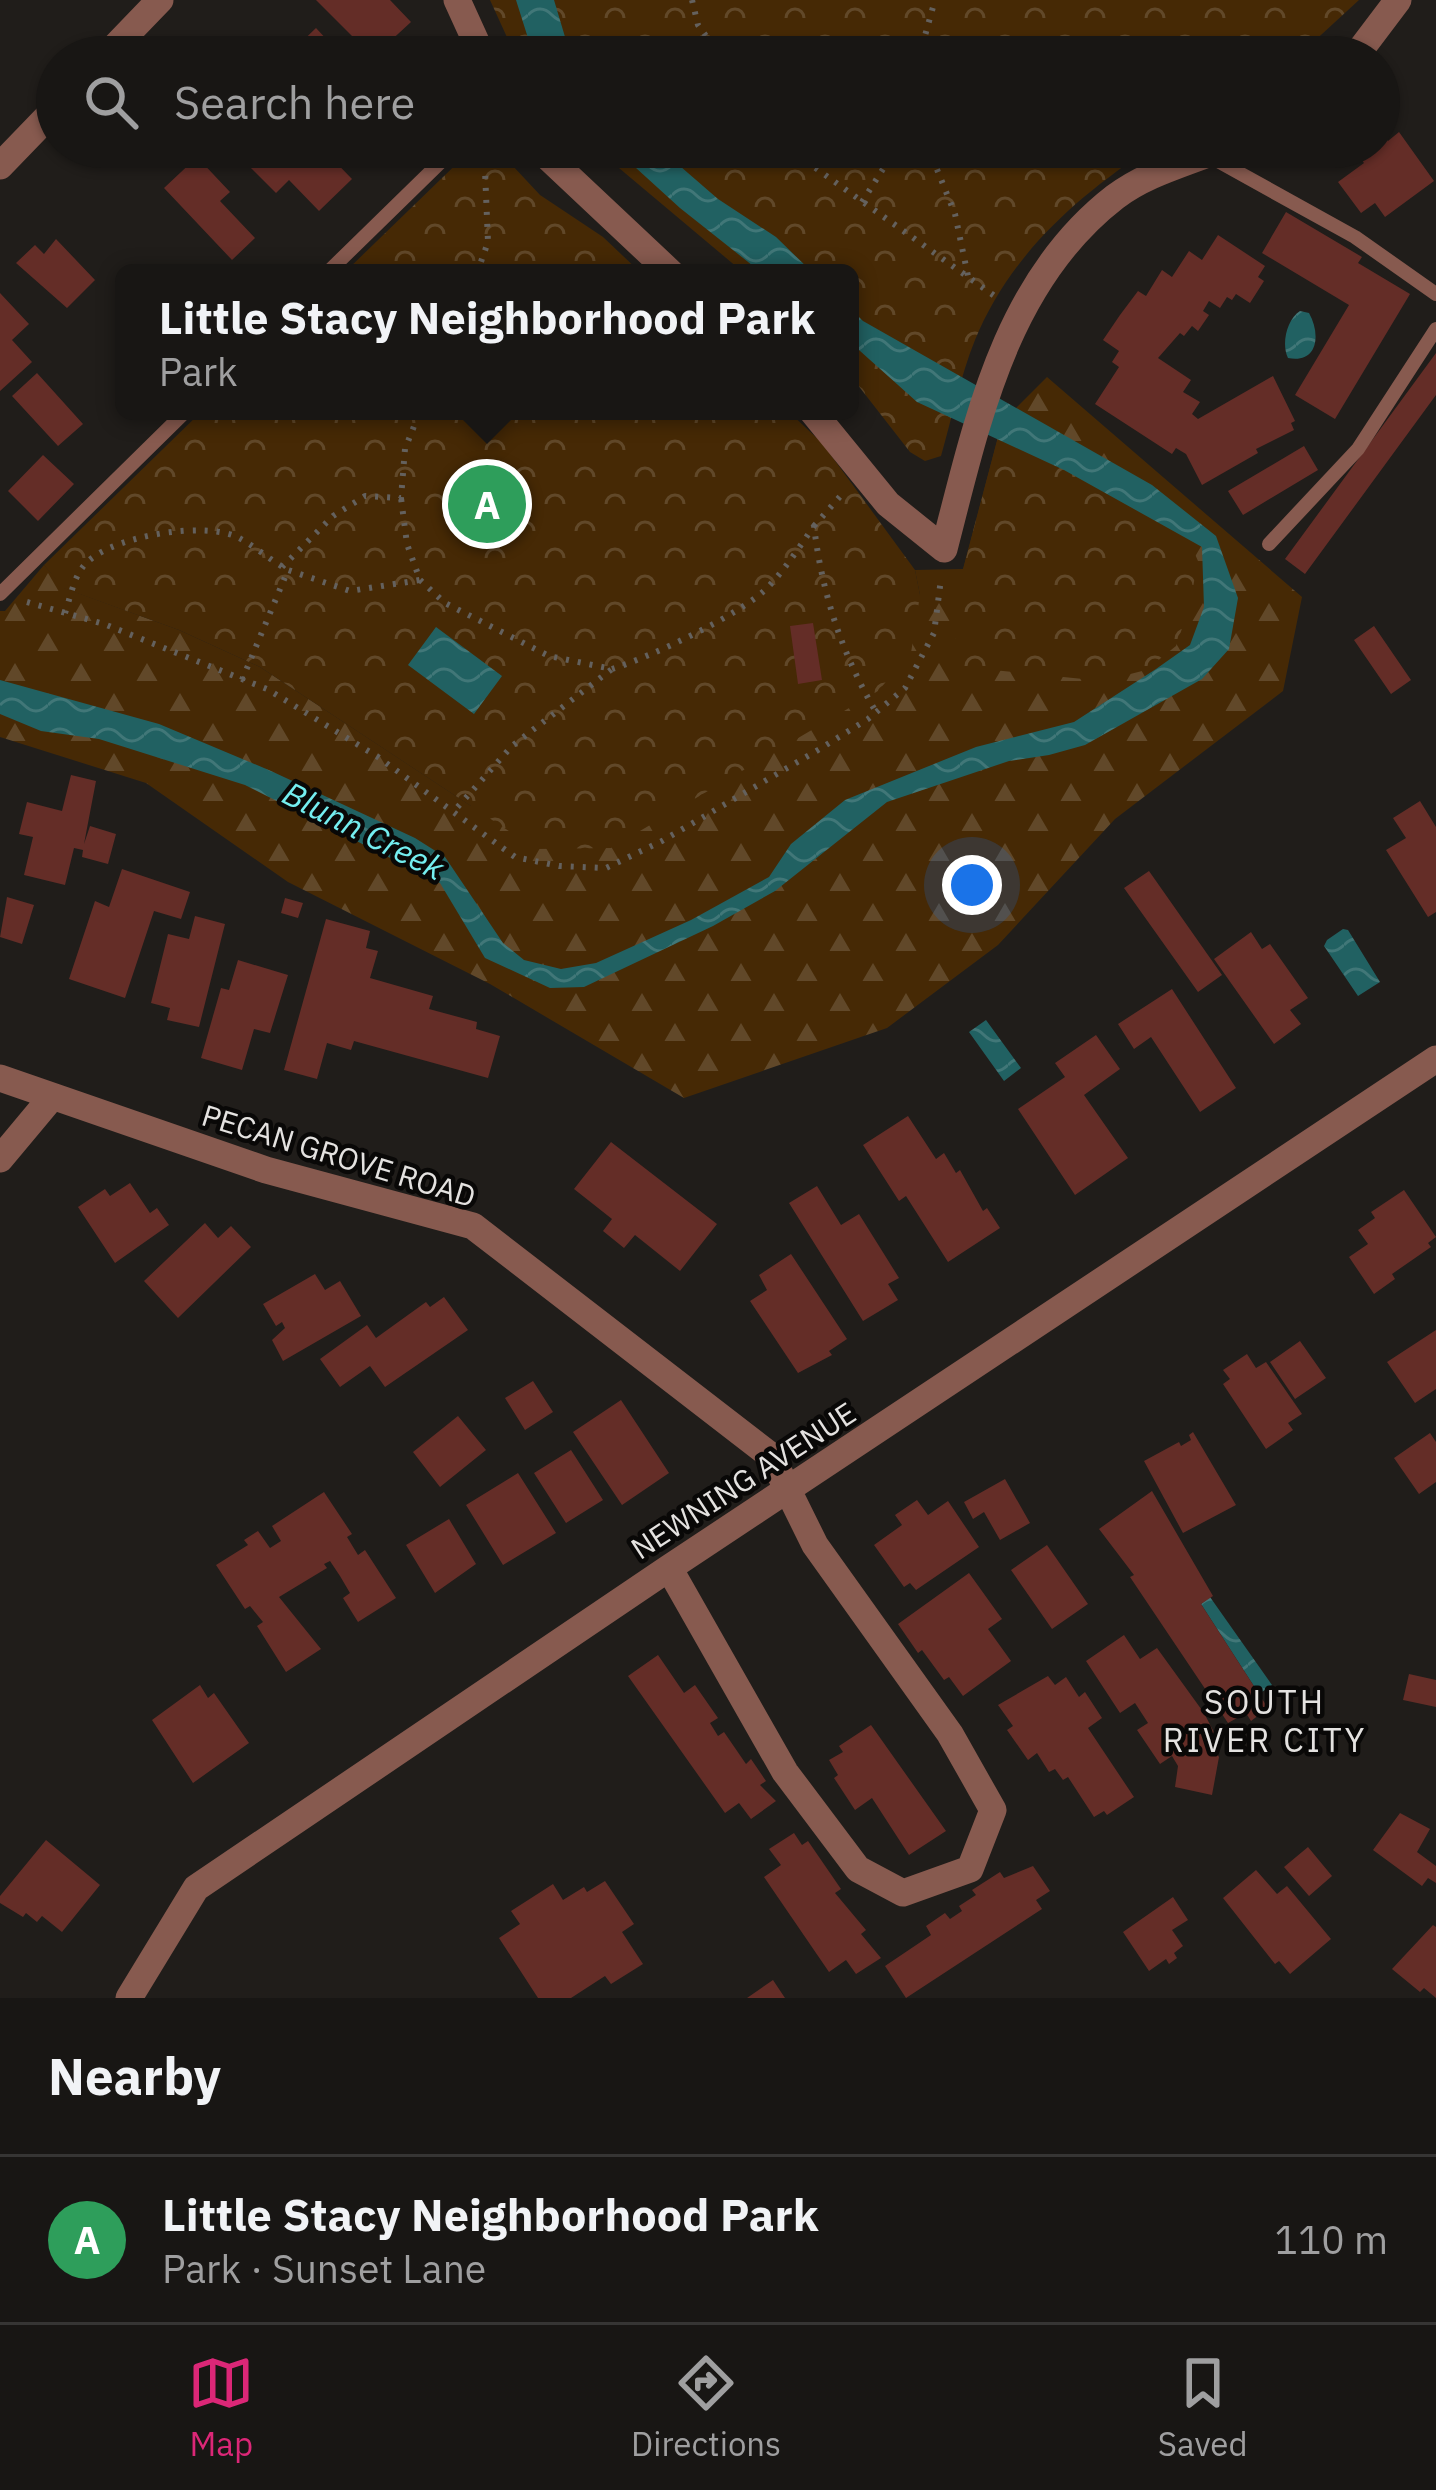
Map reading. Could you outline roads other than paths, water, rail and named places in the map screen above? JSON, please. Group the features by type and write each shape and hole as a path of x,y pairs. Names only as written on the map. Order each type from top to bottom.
{"street":[{"path":"125,36 160,0"},
{"path":"458,0 474,36"},
{"path":"1371,36 1398,0"},
{"path":"0,166 36,129"},
{"path":"559,168 661,264"},
{"path":"819,420 888,504 944,549 975,430 1019,312 1074,236 1115,196 1169,168"},
{"name":"NEWNING AVENUE","path":"129,1998 196,1888 1436,1059"},
{"name":"PECAN GROVE ROAD","path":"0,1078 266,1170 472,1226 771,1456 815,1545 950,1734 993,1810 970,1869 903,1893 858,1869 785,1772 669,1568"},
{"path":"0,1159 51,1099"}],"lane":[{"path":"336,264 434,168"},
{"path":"1243,168 1436,294"},
{"path":"1269,544 1358,448 1436,329"},
{"path":"0,594 177,420"}],"water":[{"path":"516,0 554,0 565,36 527,36"},
{"path":"636,168 682,168 718,199 776,237 804,264 751,264"},
{"path":"1300,311 1309,313 1313,321 1314,346 1306,356 1288,358 1286,332"},
{"name":"Blunn Creek","path":"859,317 1152,485 1216,536 1238,598 1229,649 1202,679 1085,745 1009,761 887,802 775,891 584,987 550,988 485,958 440,883 245,785 99,739 41,731 0,714 0,680 159,724 271,771 415,838 445,857 503,943 524,960 561,969 596,963 691,920 769,877 791,844 845,800 976,747 1074,722 1190,645 1204,607 1202,547 1064,470 917,402 859,350"},
{"path":"436,627 502,676 474,714 408,665"},
{"path":"1343,929 1380,982 1358,996 1324,946"},
{"path":"986,1020 1021,1068 1004,1081 969,1032"},
{"path":"1210,1597 1272,1685 1259,1694 1201,1604"}],"place":[{"name":"Little Stacy Neighborhood Park","path":"487,504"}],"district":[{"name":"SOUTH RIVER CITY","path":"1265,1720"}]}
